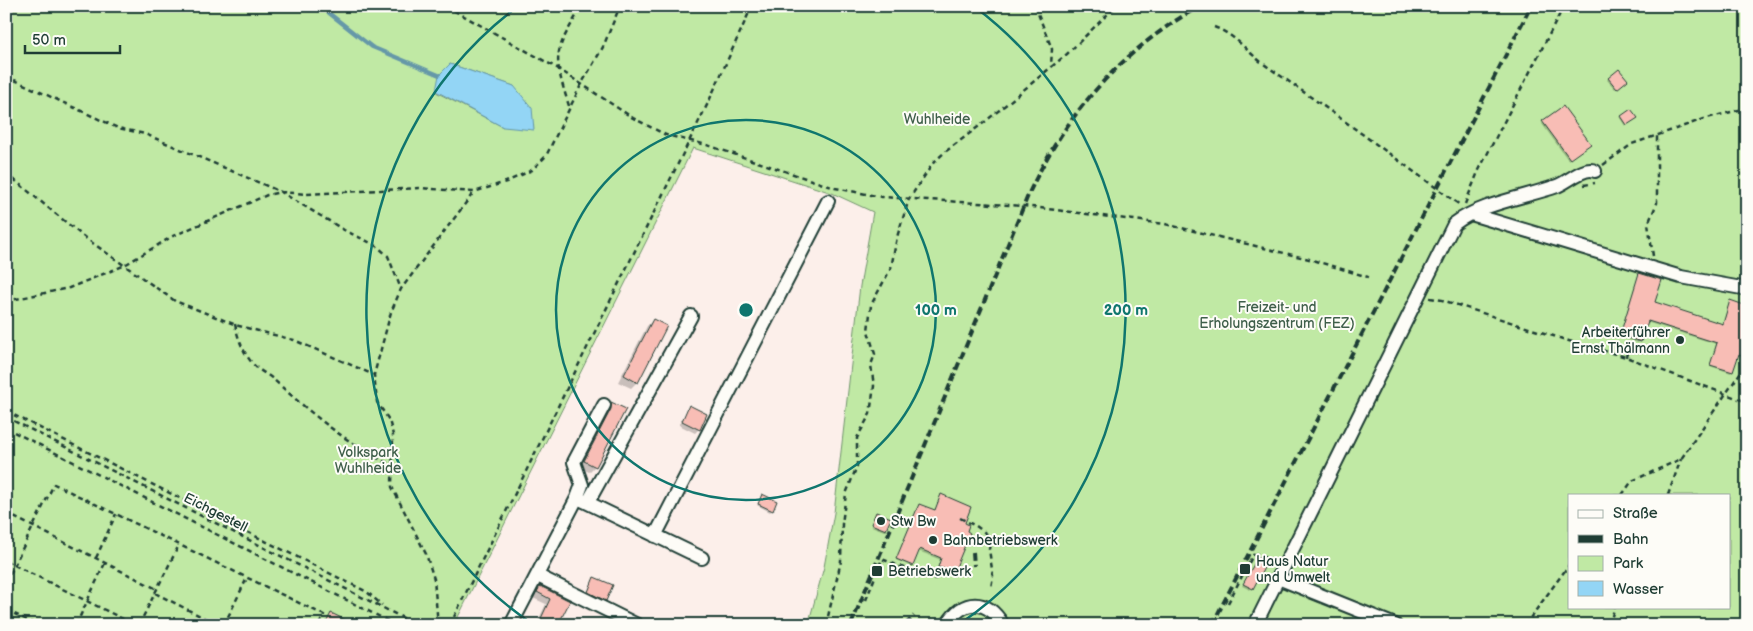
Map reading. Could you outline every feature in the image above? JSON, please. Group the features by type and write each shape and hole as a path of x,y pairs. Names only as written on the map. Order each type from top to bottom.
{"lane":[{"path":"1255,625 1449,232 1462,218 1471,214 1566,182 1587,170 1596,171"},
{"path":"655,536 828,201"},
{"path":"1471,214 1681,276 1747,289"},
{"path":"511,625 582,500 691,316"},
{"path":"582,500 582,485 574,462 604,405"},
{"path":"582,500 702,558"},
{"path":"1281,573 1395,625"},
{"path":"538,576 637,625"},
{"path":"947,625 953,615 963,607 972,605 992,611 1003,625"}],"path":[{"path":"446,6 582,82 633,118 666,135 855,194 1024,206 1165,224 1309,259 1368,277"},
{"path":"570,108 557,68 560,44 582,6"},
{"path":"6,301 69,288 123,266 173,236 267,195 281,192 306,194 419,188 474,192 506,182 532,170 546,156 582,82 603,47 620,6"},
{"path":"450,625 689,141 752,6"},
{"path":"1035,6 1052,49 1053,58 1050,67"},
{"path":"826,625 841,561 842,524 846,494 857,466 857,438 870,414 874,386 871,365 875,354 868,331 871,305 891,268 897,237 908,199 934,162 1050,67 1116,6"},
{"path":"1214,27 1236,38 1252,56 1358,129 1463,208 1478,172 1564,6"},
{"path":"6,76 118,128 145,134 281,192 344,230 377,246 388,256 401,289"},
{"path":"1566,182 1578,182 1585,186 1594,185 1598,178 1596,171 1623,149 1707,118 1747,108"},
{"path":"1654,268 1652,238 1648,224 1656,203 1656,136"},
{"path":"6,174 123,266 175,301 236,324 294,340 374,375"},
{"path":"438,625 434,579 426,554 392,487 393,434 389,420 377,402 374,375 391,312 401,289 474,192"},
{"path":"1413,307 1425,299 1442,300 1569,341 1626,357 1747,402"},
{"path":"236,324 238,341 257,368 272,378 316,418 368,454 391,466"},
{"path":"1626,357 1630,341"},
{"path":"1668,494 1681,459 1747,363"},
{"path":"6,412 367,592 387,609"},
{"name":"Eichgestell","path":"6,417 418,625"},
{"path":"6,428 396,625"},
{"path":"1623,494 1632,481 1681,459"},
{"path":"6,582 54,484 324,615 319,625"},
{"path":"6,513 157,589"},
{"path":"96,558 116,514"},
{"path":"960,518 992,538 989,549 993,576 991,588"},
{"path":"139,625 179,544"},
{"path":"1228,603 1253,555 1257,554 1281,573"},
{"path":"866,600 882,559 930,579 937,578"},
{"path":"6,561 135,625"},
{"path":"76,625 105,563"},
{"path":"1525,625 1568,566"},
{"path":"224,625 247,578"},
{"path":"155,594 218,625"},
{"path":"1608,625 1615,608"},
{"path":"6,610 38,625"}],"green space":[{"path":"6,6 1747,6 1747,625 808,625 824,567 834,513 860,286 873,212 832,193 693,148 454,625 6,625","holes":["450,64 514,86 503,127 436,92"]}],"water":[{"path":"450,64 514,86 532,108 534,130 503,127 436,91 439,75"}],"building":[{"path":"1619,69 1628,80 1617,89 1608,78"},
{"path":"1563,106 1591,144 1570,159 1542,121"},
{"path":"1631,109 1638,118 1627,125 1621,116"},
{"path":"1639,273 1662,280 1655,302 1723,324 1730,300 1747,306 1747,357 1739,354 1733,372 1710,365 1717,343 1648,321 1641,342 1620,335"},
{"path":"653,319 667,326 638,383 624,375"},
{"path":"611,402 626,409 596,467 584,461 611,409"},
{"path":"689,405 707,414 700,430 682,421"},
{"path":"762,494 777,501 773,511 758,504"},
{"name":"Bahnbetriebswerk","path":"941,494 971,507 965,523 969,525 967,531 970,533 954,572 938,567 941,558 920,549 913,566 896,559 919,504 935,510"},
{"name":"Stw Bw","path":"876,512 891,518 886,530 871,524"},
{"path":"1258,557 1267,562 1253,589 1243,584"},
{"path":"594,577 613,585 606,601 588,592"},
{"path":"540,586 570,601 558,625 538,625 550,599 537,592"},
{"path":"331,613 356,625 325,625"}],"waterway":[{"path":"320,6 372,47 439,75"}],"railway":[{"path":"851,625 1029,193 1044,164 1060,136 1079,110 1122,63 1146,42 1200,6"},
{"path":"1212,625 1531,6"},
{"path":"973,552 974,566"},
{"path":"905,625 914,616"}],"place":[{"name":"Arbeiterführer Ernst Thälmann","path":"1680,340"},
{"name":"Stw Bw","path":"881,521"},
{"name":"Bahnbetriebswerk","path":"933,540"},
{"name":"Haus Natur und Umwelt","path":"1245,569"},
{"name":"Betriebswerk","path":"877,571"}],"park label":[{"name":"Wuhlheide","path":"937,119"},
{"name":"Freizeit- und Erholungszentrum (FEZ)","path":"1277,316"},
{"name":"Volkspark Wuhlheide","path":"368,460"}]}
